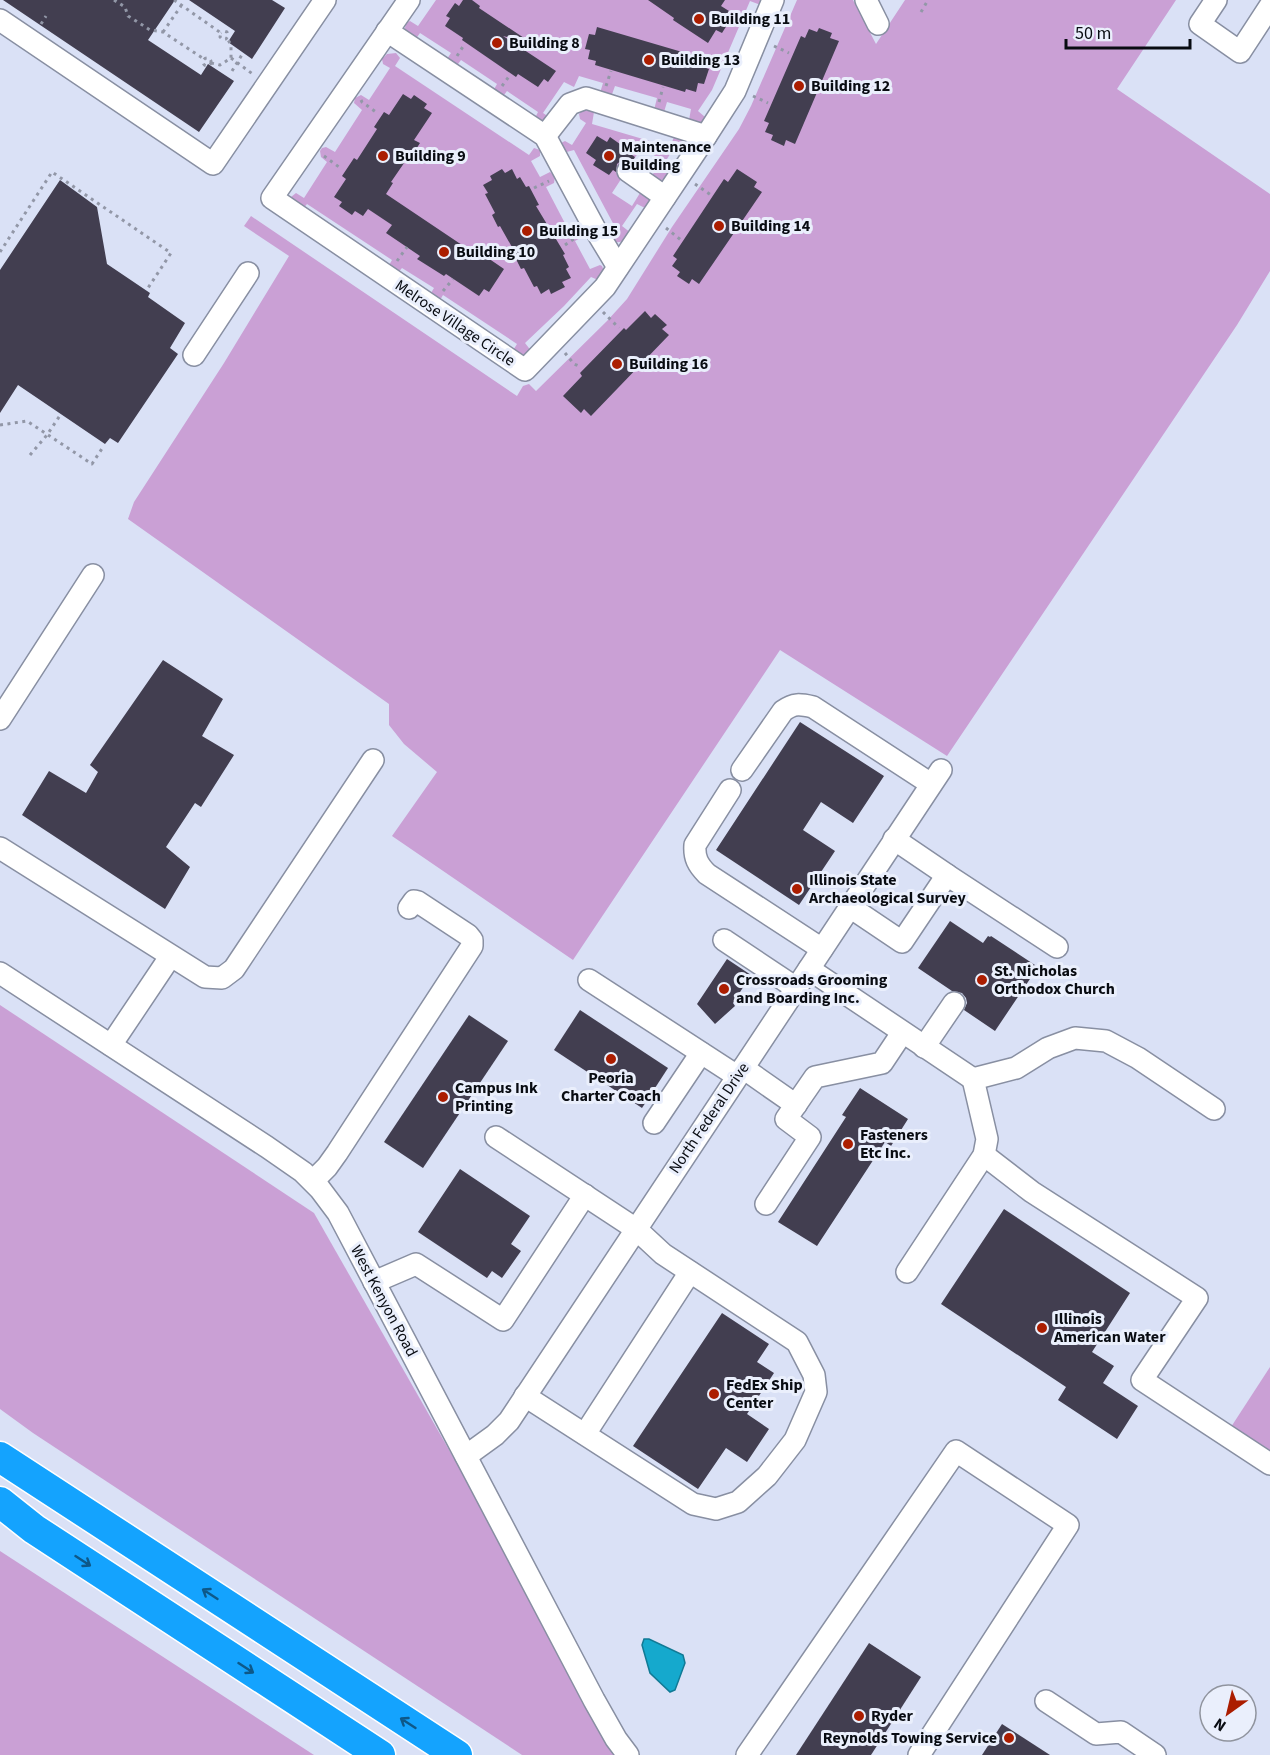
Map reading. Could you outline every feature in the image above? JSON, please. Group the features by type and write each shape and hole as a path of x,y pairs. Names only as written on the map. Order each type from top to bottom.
{"highway":[{"path":"0,1438 167,1566"},
{"path":"0,1457 457,1755"},
{"path":"0,1502 34,1529 380,1755"},
{"path":"0,1516 34,1529"}],"street":[{"name":"Melrose Village Circle","path":"409,0 272,198 525,370 605,287 735,91 773,0"},
{"path":"866,0 878,24"},
{"path":"1216,0 1200,24 1240,52 1270,6"},
{"path":"0,20 213,164 323,1"},
{"path":"387,31 545,136 618,267"},
{"path":"545,136 570,104 586,98 706,136"},
{"path":"628,171 665,197"},
{"path":"194,355 248,273"},
{"path":"0,719 93,575"},
{"name":"North Federal Drive","path":"466,1456 495,1435 509,1421 936,777 813,707 803,705 791,705 783,711 742,770"},
{"path":"0,848 170,957 206,977 222,978 234,969 373,760"},
{"path":"730,790 696,845 694,855 699,866 706,874 822,949"},
{"path":"894,840 1057,947"},
{"path":"850,907 902,942 947,875"},
{"path":"313,1181 337,1153 472,946 472,940 468,935 418,902 414,901 409,908"},
{"path":"724,940 796,988"},
{"path":"111,1045 170,957"},
{"path":"809,969 973,1079 987,1139 984,1155 907,1272"},
{"name":"West Kenyon Road","path":"0,973 267,1147 313,1181 338,1213 594,1700 628,1755"},
{"path":"589,980 701,1053 740,1072 796,1105"},
{"path":"924,1047 954,1003"},
{"path":"766,1204 810,1137 786,1119 815,1077 882,1063 902,1033"},
{"path":"973,1079 1016,1068 1048,1048 1075,1038 1106,1041 1138,1058 1214,1109"},
{"path":"654,1123 701,1053"},
{"path":"495,1137 636,1229 663,1254 797,1342 814,1375 816,1392 795,1440 767,1476 738,1502 716,1509 693,1504 525,1396"},
{"path":"984,1155 1032,1192 1197,1298 1142,1380 1270,1464"},
{"path":"374,1282 416,1264 502,1320 585,1195"},
{"path":"585,1434 690,1272"},
{"path":"747,1755 956,1451 1068,1525 920,1755"},
{"path":"1046,1701 1096,1734 1121,1732 1155,1755"}],"path":[{"path":"114,0 125,7 128,16 144,27 163,32 204,59 205,66 211,63 220,65 231,58"},
{"path":"121,4 123,0"},
{"path":"174,0 221,33 224,31 228,34 231,58"},
{"path":"921,12 928,0"},
{"path":"163,32 181,6"},
{"path":"232,71 243,53"},
{"path":"231,58 268,84"},
{"path":"0,252 52,172 171,253 146,291"},
{"path":"30,455 61,414"},
{"path":"0,425 27,421 92,464 103,447"}],"shaded area":[{"path":"436,0 763,0 758,4 750,1 712,90 698,111 705,117 705,120 695,122 689,120 691,109 667,102 664,112 660,113 654,110 657,98 615,86 611,97 600,93 603,83 579,76 574,87 564,82 543,113 549,117 549,124 534,120 538,112 507,91 501,99 492,93 497,84 461,60 455,68 445,62 451,53 420,33 415,40 404,33 406,23 410,21 418,26"},
{"path":"797,0 853,0 876,44 905,0 1176,0 1117,89 1270,194 1270,271 1237,325 947,756 780,650 573,960 392,836 437,772 404,744 389,725 389,704 128,519 134,502 224,363 289,256 244,226 251,216 517,396 523,386 529,384 536,391 627,299 672,227 739,129"},
{"path":"396,53 400,58 395,66 529,155 534,148 540,150 540,156 531,161 540,177 550,172 555,176 554,183 546,187 569,231 579,227 583,230 584,236 575,241 590,269 602,266 604,271 598,280 591,277 525,343 532,352 527,359 512,352 517,344 443,295 439,302 428,298 434,288 402,268 396,275 388,267 392,260 307,204 302,210 291,200 296,193 304,198 327,162 321,157 320,151 326,147 335,152 362,110 354,103 355,98 361,95 369,100 390,68 383,64 382,59 387,54"},
{"path":"590,110 594,112 592,124 670,147 674,137 680,138 685,144 684,153 681,155 672,151 662,167 669,174 661,180 653,177 653,174 661,160 642,147 612,193 632,206 640,193 644,191 649,197 650,203 645,208 637,204 622,226 631,233 622,241 614,242 606,233 615,227 574,150 563,153 561,143 565,141 572,145 586,123 580,119 579,114"},
{"path":"0,1005 314,1213 623,1755 522,1755 0,1409"},
{"path":"1270,1367 1270,1453 1231,1427"},
{"path":"0,1551 314,1755 0,1755"}],"water":[{"path":"644,1639 649,1639 683,1655 685,1663 675,1690 670,1692 650,1673 642,1645"}],"building":[{"path":"3,0 175,0 148,40 201,75 208,64 234,81 199,132"},
{"path":"189,0 272,0 285,8 252,59 228,42 235,31"},
{"name":"Building 8","path":"463,0 472,0 480,6 479,8 527,40 526,42 503,36 556,71 548,82 544,79 538,87 518,74 516,77 445,26 450,18 446,16 455,3 459,6"},
{"name":"Building 11","path":"648,0 725,0 721,6 729,11 724,18 729,22 722,33 716,30 708,43"},
{"name":"Building 13","path":"597,27 706,59 703,67 709,69 704,84 698,83 696,92 686,89 685,92 595,65 596,61 588,59 590,50 585,49 589,34 595,35"},
{"name":"Building 12","path":"819,28 832,33 830,38 839,41 795,144 786,140 784,146 771,140 773,135 765,132 769,123 764,121 801,36 805,38 809,29 817,32"},
{"path":"403,94 411,99 414,95 427,104 424,108 432,113 414,140 420,143 391,182 393,183 386,194 459,243 504,269 489,292 484,289 479,296 446,274 444,276 417,259 420,256 386,233 392,225 368,209 363,216 355,211 352,215 339,206 342,202 334,197 346,179 342,176 354,158 357,160 377,129 374,127 384,112 389,115"},
{"name":"Maintenance Building","path":"597,136 607,142 610,137 635,157 633,160 629,158 622,160 617,164 616,172 613,170 609,175 593,165 596,160 586,153"},
{"name":"Building 15","path":"502,169 505,173 512,169 517,179 520,177 526,187 529,186 539,205 536,206 565,254 563,255 569,267 566,269 571,278 562,282 565,287 551,294 549,289 541,294 537,286 534,287 524,268 521,269 515,257 517,256 492,215 495,213 483,185 492,180 490,176"},
{"name":"Building 14","path":"737,169 757,182 754,187 762,192 699,284 692,279 689,284 677,276 680,272 672,266 677,259 673,256 724,179 728,182"},
{"path":"60,180 97,207 107,264 150,293 148,297 185,323 170,348 178,354 118,443 110,438 105,444 18,385 0,413 0,270"},
{"name":"Building 16","path":"645,311 651,318 655,314 667,325 662,329 669,335 591,416 584,409 581,413 563,396 582,376 580,373 624,328 626,330"},
{"path":"163,660 223,699 202,736 234,755 201,807 195,803 166,847 190,867 165,909 22,815 49,771 86,793 98,772 90,765"},
{"path":"800,722 884,776 853,823 821,802 803,830 835,851 799,905 716,850"},
{"name":"St. Nicholas Orthodox Church","path":"950,921 983,943 988,936 991,936 1038,967 995,1031 964,1010 967,1003 962,993 952,991 918,968"},
{"name":"Crossroads Grooming and Boarding Inc.","path":"727,959 751,975 733,1003 735,1006 715,1024 697,1004"},
{"name":"Peoria Charter Coach","path":"580,1010 668,1068 642,1108 554,1050"},
{"name":"Campus Ink Printing","path":"469,1015 508,1041 423,1168 384,1142"},
{"path":"860,1088 908,1119 891,1146 885,1142 817,1246 778,1222 846,1117 842,1115"},
{"path":"460,1169 530,1216 511,1244 521,1251 502,1278 492,1271 487,1278 418,1232"},
{"name":"Illinois American Water","path":"1004,1209 1130,1293 1092,1352 1114,1366 1103,1383 1138,1406 1117,1439 1058,1400 1066,1387 941,1304"},
{"name":"FedEx Ship Center","path":"722,1313 769,1344 757,1362 774,1373 747,1414 769,1429 747,1462 726,1448 698,1489 633,1446"},
{"name":"Ryder","path":"869,1643 921,1677 871,1755 796,1755"},
{"name":"Reynolds Towing Service","path":"1002,1724 1050,1755 982,1755"}],"place":[{"name":"Building 11","path":"699,19"},
{"name":"Building 8","path":"497,43"},
{"name":"Building 13","path":"649,60"},
{"name":"Building 12","path":"799,86"},
{"name":"Building 9","path":"383,156"},
{"name":"Maintenance Building","path":"609,156"},
{"name":"Building 14","path":"719,226"},
{"name":"Building 15","path":"527,231"},
{"name":"Building 10","path":"444,252"},
{"name":"Building 16","path":"617,364"},
{"name":"Illinois State Archaeological Survey","path":"797,889"},
{"name":"St. Nicholas Orthodox Church","path":"982,980"},
{"name":"Crossroads Grooming and Boarding Inc.","path":"724,989"},
{"name":"Peoria Charter Coach","path":"611,1059"},
{"name":"Campus Ink Printing","path":"443,1097"},
{"name":"Fasteners Etc Inc.","path":"848,1144"},
{"name":"Illinois American Water","path":"1042,1328"},
{"name":"FedEx Ship Center","path":"714,1394"},
{"name":"Ryder","path":"859,1716"},
{"name":"Reynolds Towing Service","path":"1009,1738"}]}
